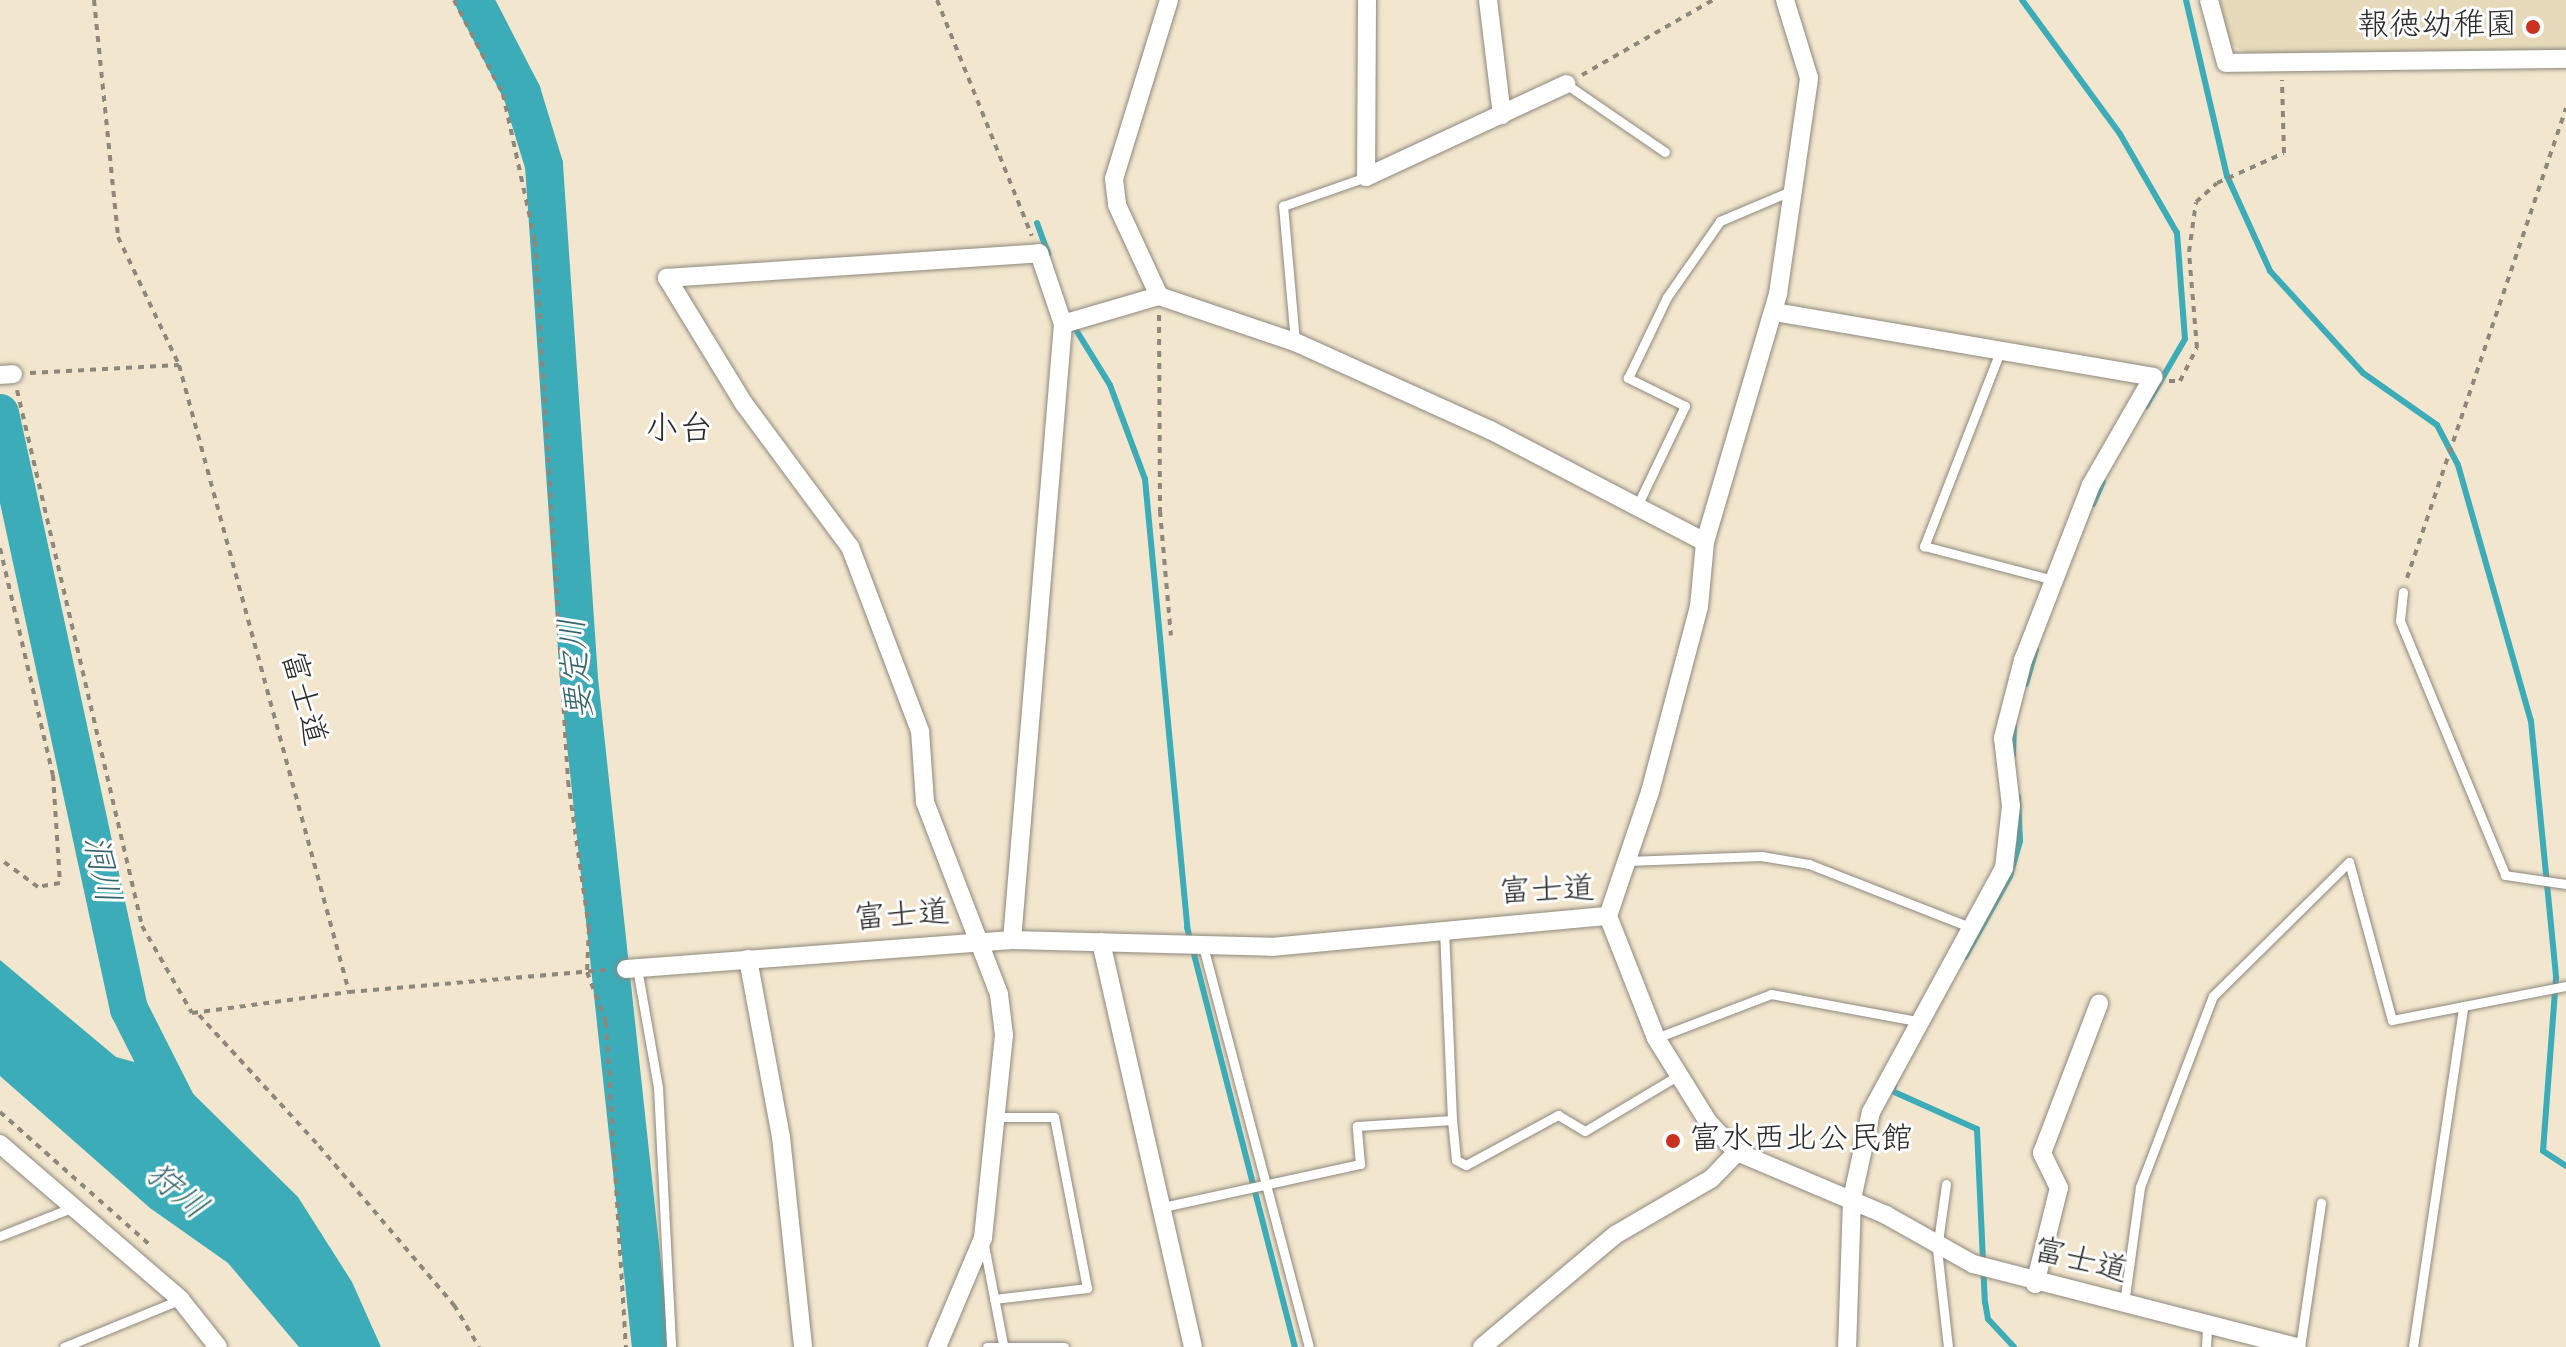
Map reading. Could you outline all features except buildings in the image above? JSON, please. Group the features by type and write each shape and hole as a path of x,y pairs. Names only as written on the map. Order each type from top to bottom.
{"street":[{"path":"1159,296 1117,205 1114,179 1169,0"},
{"path":"1367,0 1366,177 1566,84"},
{"path":"1488,0 1502,115"},
{"path":"1608,916 1627,861 1699,607 1705,542 1774,312 1797,189 1809,78 1785,0"},
{"path":"2209,0 2226,63 2566,59"},
{"path":"937,1347 983,1238 998,1117 1004,1035 980,942 925,802 920,731 850,547 744,404 667,278 1039,253 1063,324 1012,940"},
{"path":"1063,324 1159,296 1295,342 1490,430 1635,509 1705,542"},
{"path":"1774,312 2153,377 2116,436 2050,579 2006,718 2011,806 2004,868 1917,1021 1871,1112 1852,1199 1847,1347"},
{"name":"富士道","path":"632,968 1012,940 1101,942 1204,950 1608,916 1656,1038 1679,1075 1737,1152 1852,1199 1937,1249 1973,1264 2035,1284 2124,1305 2206,1338 2298,1347"},
{"path":"1101,942 1193,1347"},
{"path":"748,959 781,1137 803,1347"},
{"path":"2035,1284 2059,1188 2042,1153 2099,1004"},
{"path":"0,1144 180,1299 218,1347"},
{"path":"1482,1347 1615,1235 1711,1179 1737,1152"}],"lane":[{"path":"1566,84 1665,152"},
{"path":"1295,342 1283,206 1366,177"},
{"path":"1635,509 1685,406 1628,378 1667,297 1720,221 1797,189"},
{"path":"2001,349 1924,546 2050,579"},
{"path":"2403,592 2400,621 2505,875 2566,884"},
{"path":"1627,861 1761,856 1809,864 1972,928"},
{"path":"2124,1305 2140,1187 2213,996 2349,862 2392,1020 2566,986"},
{"path":"1443,928 1456,1160 1466,1165 1558,1115 1585,1131 1679,1075"},
{"path":"1204,950 1263,1183 1309,1347"},
{"path":"632,968 658,1087 671,1347"},
{"path":"1656,1038 1771,994 1917,1021"},
{"path":"2413,1347 2463,1007"},
{"path":"994,1299 1087,1288 1054,1117 998,1117"},
{"path":"1163,1207 1360,1164 1357,1126 1452,1120"},
{"path":"1946,1184 1937,1249 1948,1347"},
{"path":"2298,1347 2321,1203"},
{"path":"0,1236 71,1208"},
{"path":"983,1238 1003,1345"},
{"path":"64,1347 180,1299"},
{"path":"987,1347 1064,1347"}],"path":[{"name":"富士道","path":"94,0 118,237 179,365 349,992"},
{"path":"454,0 503,94 535,241 568,781 589,928 587,972 606,1022 626,1347"},
{"path":"937,0 1039,253"},
{"path":"1566,84 1713,0"},
{"path":"2153,377 2180,381 2197,348 2189,252 2199,195 2284,153 2282,62"},
{"path":"2403,592 2566,108"},
{"path":"1159,296 1160,511 1171,636"},
{"path":"179,365 7,374 142,926 197,1014 319,1146 454,1305 479,1347"},
{"path":"0,548 53,775 60,883 38,887 0,859"},
{"path":"197,1014 349,992 587,972"}],"shaded area":[{"path":"2216,0 2566,0 2566,54 2255,57 2230,44"}],"water":[{"name":"狩川","path":"0,960 116,1057 171,1072 298,1197 352,1282 381,1347 299,1347 228,1263 150,1208 0,1076"}],"waterway":[{"name":"要定川","path":"474,0 522,93 544,165 579,679 651,1347"},
{"path":"2022,0 2120,134 2177,233 2185,339 2146,406"},
{"path":"2186,0 2227,176 2270,271 2363,373 2437,425 2458,465 2531,721 2556,978 2543,1151 2566,1166"},
{"path":"1037,223 1048,254"},
{"path":"1073,325 1110,385 1145,479 1187,927 1295,1347"},
{"name":"洞川","path":"0,413 129,1009 181,1112"},
{"path":"2093,504 2103,482"},
{"path":"2026,684 2036,649"},
{"path":"2013,755 2014,726"},
{"path":"1965,957 2010,876 2020,841 2018,797"},
{"path":"1894,1086 1892,1091 1977,1129 1985,1302 1988,1319 2014,1347"}],"place":[{"name":"報徳幼稚園","path":"2533,27"},
{"name":"富水西北公民館","path":"1673,1141"}],"district":[{"name":"小台","path":"679,432"}]}
